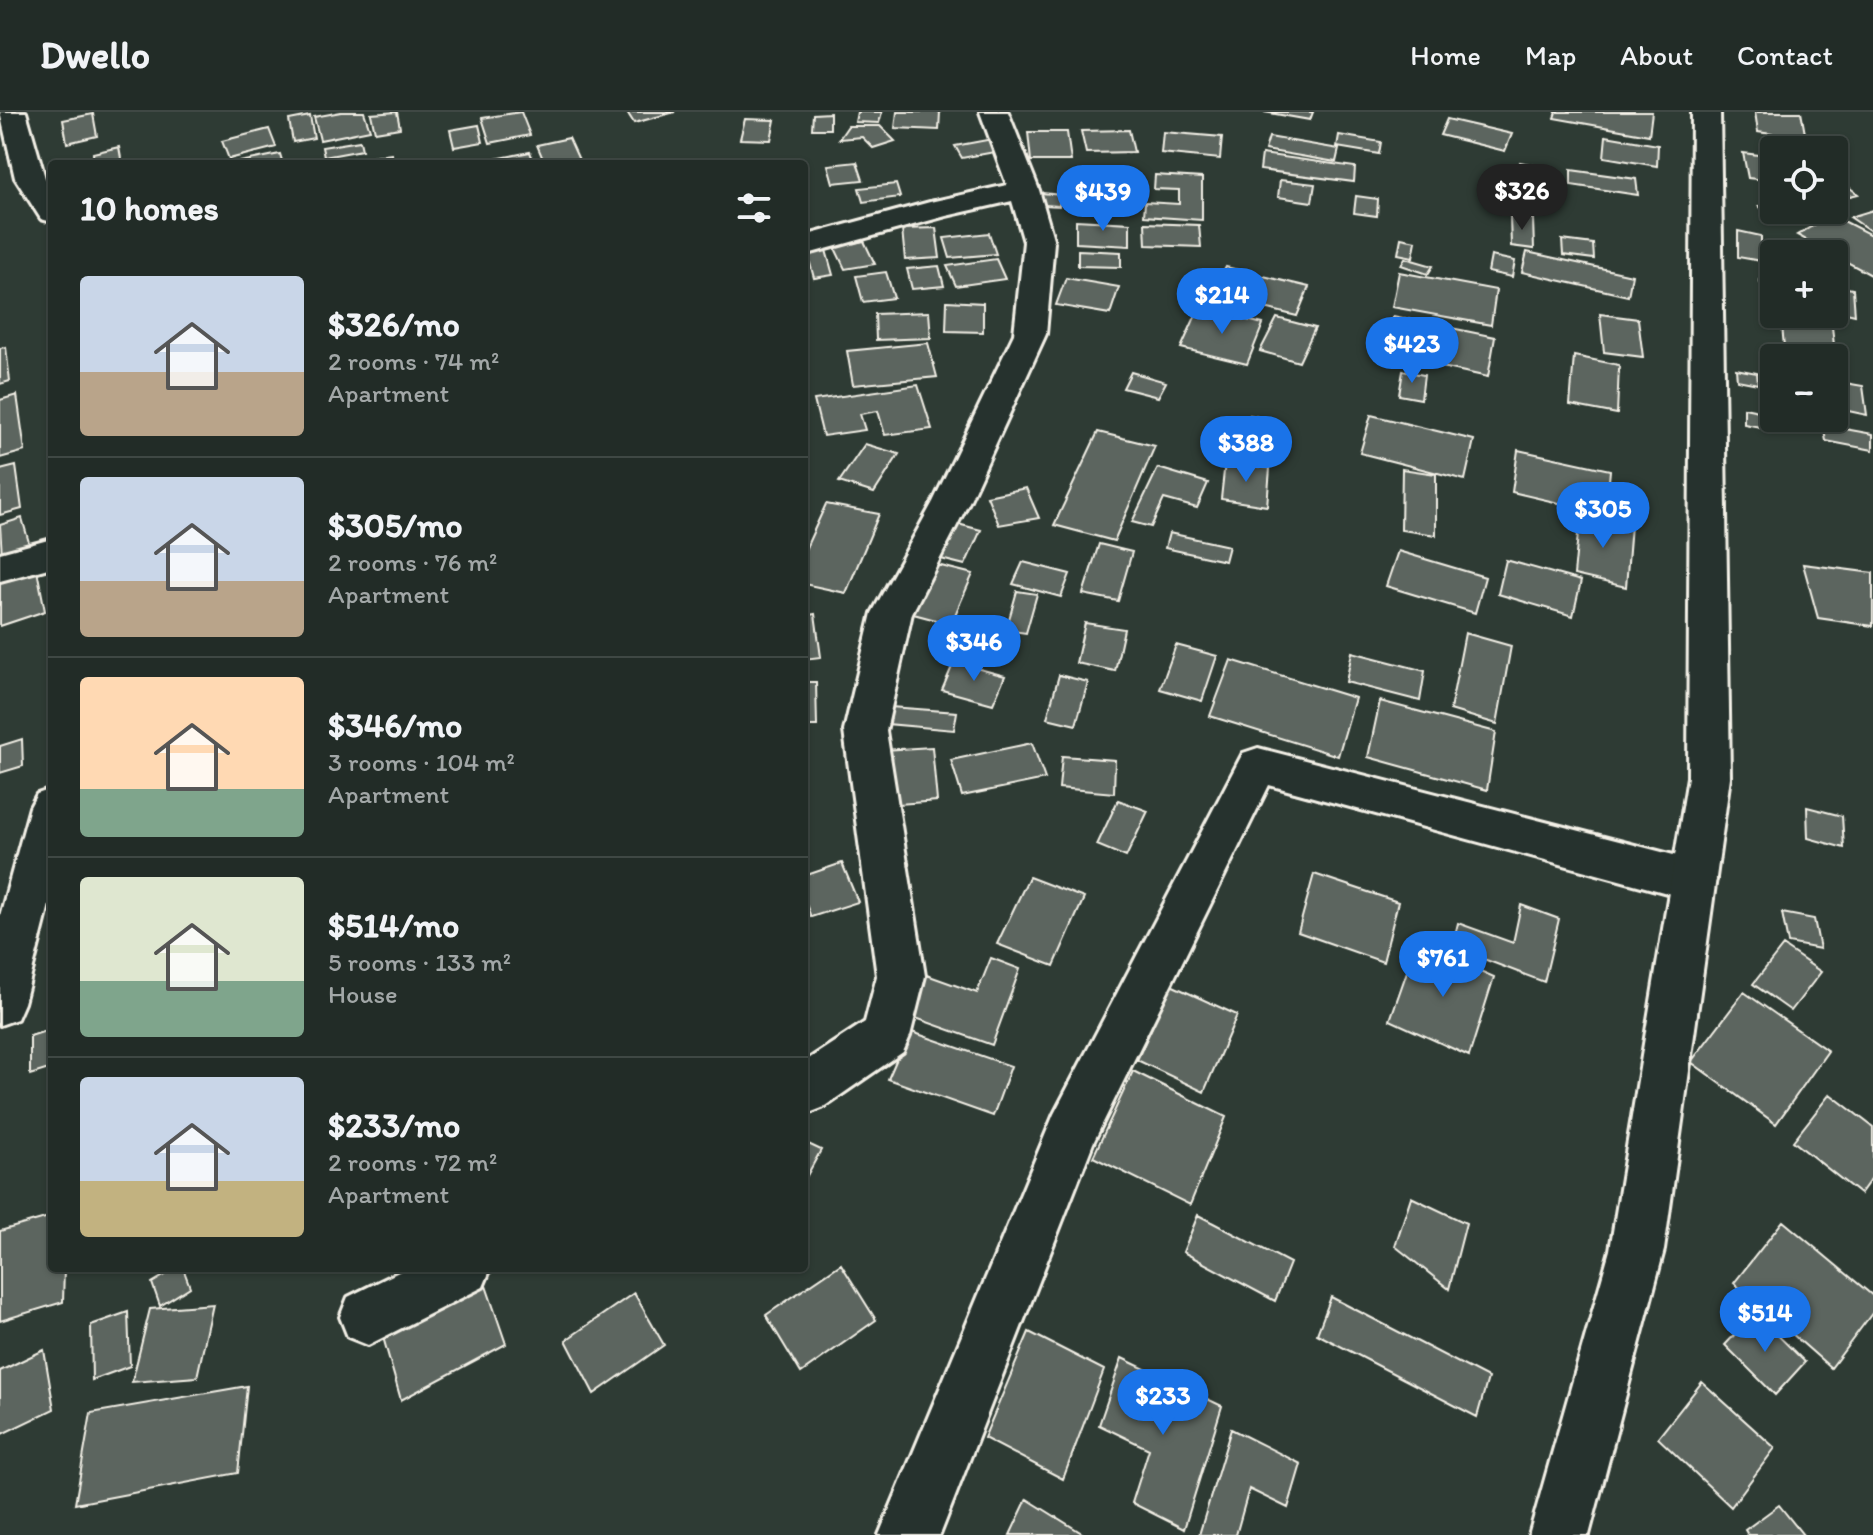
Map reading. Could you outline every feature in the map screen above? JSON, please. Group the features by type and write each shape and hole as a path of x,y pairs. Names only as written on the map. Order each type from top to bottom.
{"street":[{"path":"12,112 30,178 48,207"},
{"path":"808,1088 886,1036 901,976 865,731 892,613 951,502 1030,334 1039,242 1024,190 994,112"},
{"path":"1559,1535 1637,1250 1709,777 1706,112"},
{"path":"808,245 941,208 1024,190"},
{"path":"0,567 48,554"},
{"path":"909,1535 1072,1132 1258,765 1693,880"},
{"path":"0,1003 48,822"},
{"path":"368,1317 456,1272"}],"building":[{"path":"364,112 370,130 320,140 314,117"},
{"path":"397,112 400,128 375,132 371,114"},
{"path":"521,112 530,135 490,143 482,118"},
{"path":"627,112 675,112 634,123"},
{"path":"857,112 882,112 879,123 855,122"},
{"path":"897,112 940,112 939,130 895,128"},
{"path":"1264,112 1313,112 1310,120"},
{"path":"1556,112 1652,112 1649,135 1554,118"},
{"path":"1755,112 1801,112 1805,136 1785,136 1758,132"},
{"path":"830,113 830,129 812,129 813,114"},
{"path":"93,114 97,136 67,143 63,120"},
{"path":"310,116 314,138 293,142 289,120"},
{"path":"745,119 775,120 771,140 740,139"},
{"path":"1447,119 1512,134 1505,151 1440,135"},
{"path":"479,125 483,142 454,147 450,130"},
{"path":"848,126 880,126 895,141 873,148 862,137 839,139"},
{"path":"269,129 276,147 229,159 222,141"},
{"path":"1129,130 1134,152 1086,153 1081,131"},
{"path":"1028,132 1067,132 1071,161 1031,161"},
{"path":"1163,132 1222,137 1220,159 1161,153"},
{"path":"1339,135 1381,142 1379,154 1337,147"},
{"path":"1606,136 1658,145 1657,166 1604,157"},
{"path":"1269,137 1339,149 1336,162 1265,150"},
{"path":"569,138 579,160 543,160 537,145"},
{"path":"992,139 1000,151 962,158 955,146"},
{"path":"360,141 362,150 324,157 322,147"},
{"path":"119,147 121,160 94,160 93,153"},
{"path":"530,152 533,160 490,160"},
{"path":"1743,153 1760,155 1760,179 1748,178"},
{"path":"280,154 282,160 250,160"},
{"path":"392,154 393,160 352,160"},
{"path":"1262,154 1355,167 1354,182 1260,170"},
{"path":"857,162 863,180 833,183 828,165"},
{"path":"1520,162 1549,168 1540,212 1511,206"},
{"path":"1571,170 1636,179 1638,195 1571,185"},
{"path":"1155,175 1202,178 1202,220 1144,216 1145,202 1179,204 1179,190 1154,189"},
{"path":"1280,180 1315,184 1312,202 1278,197"},
{"path":"896,184 900,197 863,202 859,188"},
{"path":"1848,186 1858,194 1848,196"},
{"path":"1032,192 1061,195 1059,206 1030,204"},
{"path":"1356,196 1378,199 1377,216 1354,213"},
{"path":"1873,210 1872,232 1850,217"},
{"path":"1510,216 1533,219 1534,249 1511,246"},
{"path":"1076,220 1130,223 1130,246 1076,243"},
{"path":"1145,223 1199,225 1201,247 1146,245"},
{"path":"1848,223 1873,236 1873,276 1848,263 1848,240 1806,240 1797,235 1816,224"},
{"path":"936,228 940,258 905,260 902,229"},
{"path":"1738,231 1761,236 1760,261 1738,257"},
{"path":"989,233 996,254 950,258 944,238"},
{"path":"1401,238 1416,241 1413,257 1398,254"},
{"path":"1562,240 1593,244 1594,259 1563,255"},
{"path":"864,241 875,264 845,269 834,246"},
{"path":"826,250 833,275 814,278 808,252"},
{"path":"1078,250 1121,252 1121,267 1078,266"},
{"path":"1527,252 1632,275 1628,296 1522,272"},
{"path":"1491,256 1515,261 1512,277 1488,272"},
{"path":"1405,258 1433,266 1428,274 1401,265"},
{"path":"996,259 1005,279 956,286 947,266"},
{"path":"939,266 944,286 912,289 907,269"},
{"path":"1226,267 1309,287 1297,316 1211,295"},
{"path":"886,272 894,298 863,302 856,276"},
{"path":"1399,272 1496,290 1491,325 1392,307"},
{"path":"1066,278 1119,287 1110,314 1056,305"},
{"path":"1848,288 1853,289 1855,315 1848,313"},
{"path":"947,301 983,303 983,332 946,331"},
{"path":"1199,308 1263,324 1247,364 1181,348"},
{"path":"929,312 931,338 876,340 875,314"},
{"path":"1600,314 1638,319 1643,357 1604,352"},
{"path":"1393,316 1495,337 1488,377 1382,354"},
{"path":"1277,318 1315,328 1299,362 1260,351"},
{"path":"1782,328 1832,328 1834,344 1784,344"},
{"path":"928,343 937,377 853,385 847,351"},
{"path":"6,347 10,381 0,384 0,348"},
{"path":"1574,356 1619,365 1617,414 1570,405"},
{"path":"1736,369 1757,373 1758,384 1737,380"},
{"path":"1403,371 1424,375 1421,399 1399,395"},
{"path":"1131,372 1166,382 1158,397 1123,388"},
{"path":"1848,383 1863,386 1867,415 1848,411"},
{"path":"918,385 932,429 885,435 878,411 860,414 865,430 823,436 814,400"},
{"path":"17,395 25,451 0,458 0,400"},
{"path":"1744,408 1760,411 1760,427 1744,424"},
{"path":"1250,415 1279,422 1267,460 1237,453"},
{"path":"1371,415 1474,440 1465,480 1360,453"},
{"path":"1848,430 1873,434 1873,450 1826,441 1824,432 1848,432"},
{"path":"1098,432 1155,446 1114,541 1054,525"},
{"path":"865,444 899,454 874,493 839,482"},
{"path":"1518,450 1610,470 1606,514 1512,492"},
{"path":"1225,462 1270,468 1267,506 1221,499"},
{"path":"16,466 22,509 0,515 0,470"},
{"path":"1158,468 1208,483 1197,508 1164,499 1151,527 1132,522"},
{"path":"1402,469 1436,474 1436,535 1401,530"},
{"path":"1026,488 1039,518 999,525 987,496"},
{"path":"826,504 879,514 846,593 808,585 808,543"},
{"path":"1580,513 1631,525 1626,587 1574,575"},
{"path":"22,518 30,546 2,556 0,525"},
{"path":"946,521 981,530 965,565 929,556"},
{"path":"1169,533 1229,546 1225,561 1165,548"},
{"path":"1099,544 1132,552 1118,601 1083,594"},
{"path":"1398,551 1485,577 1475,613 1386,586"},
{"path":"1506,560 1581,581 1573,616 1498,594"},
{"path":"1023,562 1070,574 1061,597 1013,584"},
{"path":"929,563 973,574 951,624 906,612"},
{"path":"1803,564 1873,573 1873,626 1818,618"},
{"path":"36,565 45,611 0,626 0,576"},
{"path":"1017,591 1037,594 1026,633 1006,630"},
{"path":"815,614 821,657 808,659 808,615"},
{"path":"1085,623 1124,629 1115,671 1076,663"},
{"path":"1465,633 1511,646 1497,724 1450,710"},
{"path":"1176,645 1217,656 1202,701 1160,689"},
{"path":"1352,652 1425,671 1420,701 1346,682"},
{"path":"1231,660 1355,698 1338,756 1210,716"},
{"path":"954,662 1005,676 993,704 942,690"},
{"path":"1059,675 1088,682 1076,725 1047,718"},
{"path":"808,682 816,682 817,726 808,726"},
{"path":"1380,701 1496,732 1487,790 1368,757"},
{"path":"890,707 957,712 954,730 887,724"},
{"path":"22,739 23,766 0,773 0,746"},
{"path":"1032,743 1045,779 962,796 951,760"},
{"path":"932,747 937,801 886,805 883,750"},
{"path":"1062,756 1115,760 1114,793 1059,788"},
{"path":"1118,800 1148,811 1126,857 1097,845"},
{"path":"1807,807 1842,816 1844,848 1808,838"},
{"path":"842,863 858,902 811,917 808,909 808,875"},
{"path":"1314,874 1398,902 1383,962 1298,932"},
{"path":"1029,877 1084,898 1054,966 997,944"},
{"path":"1521,905 1559,919 1544,982 1452,947 1458,923 1513,943"},
{"path":"1782,913 1814,919 1820,949 1788,943"},
{"path":"1417,943 1494,977 1469,1056 1390,1020"},
{"path":"1783,946 1821,972 1791,1011 1753,984"},
{"path":"991,958 1020,969 992,1045 907,1015 924,974 977,993"},
{"path":"1171,985 1237,1015 1204,1092 1137,1060"},
{"path":"1744,992 1828,1051 1776,1124 1691,1062"},
{"path":"48,1030 48,1069 30,1075 30,1036"},
{"path":"909,1031 1011,1066 993,1116 888,1079"},
{"path":"1133,1071 1226,1117 1190,1205 1093,1157"},
{"path":"1830,1094 1873,1127 1873,1176 1860,1194 1793,1141"},
{"path":"808,1144 821,1150 808,1174"},
{"path":"1411,1197 1466,1223 1449,1289 1395,1246"},
{"path":"1198,1215 1290,1263 1275,1301 1183,1252"},
{"path":"48,1217 48,1272 64,1272 63,1302 0,1321 0,1231"},
{"path":"1783,1221 1873,1296 1873,1312 1831,1368 1734,1283"},
{"path":"841,1264 876,1320 801,1373 766,1315"},
{"path":"170,1272 184,1272 190,1287 160,1306 152,1283"},
{"path":"483,1277 506,1344 401,1400 381,1330"},
{"path":"634,1293 664,1345 594,1394 566,1340"},
{"path":"1331,1297 1488,1378 1477,1417 1317,1334"},
{"path":"213,1304 197,1377 132,1382 150,1309"},
{"path":"128,1312 130,1366 92,1380 91,1325"},
{"path":"1755,1313 1805,1362 1775,1395 1725,1345"},
{"path":"1029,1332 1104,1370 1063,1479 984,1438"},
{"path":"44,1350 54,1409 0,1435 0,1371"},
{"path":"1122,1358 1222,1406 1184,1529 1132,1503 1149,1449 1099,1425"},
{"path":"1702,1382 1775,1448 1731,1507 1658,1438"},
{"path":"247,1386 238,1473 75,1504 91,1413"},
{"path":"1231,1429 1301,1464 1288,1508 1249,1489 1236,1535 1199,1535"},
{"path":"1027,1499 1085,1535 1010,1535"},
{"path":"1779,1505 1803,1535 1748,1535 1745,1530"}]}
